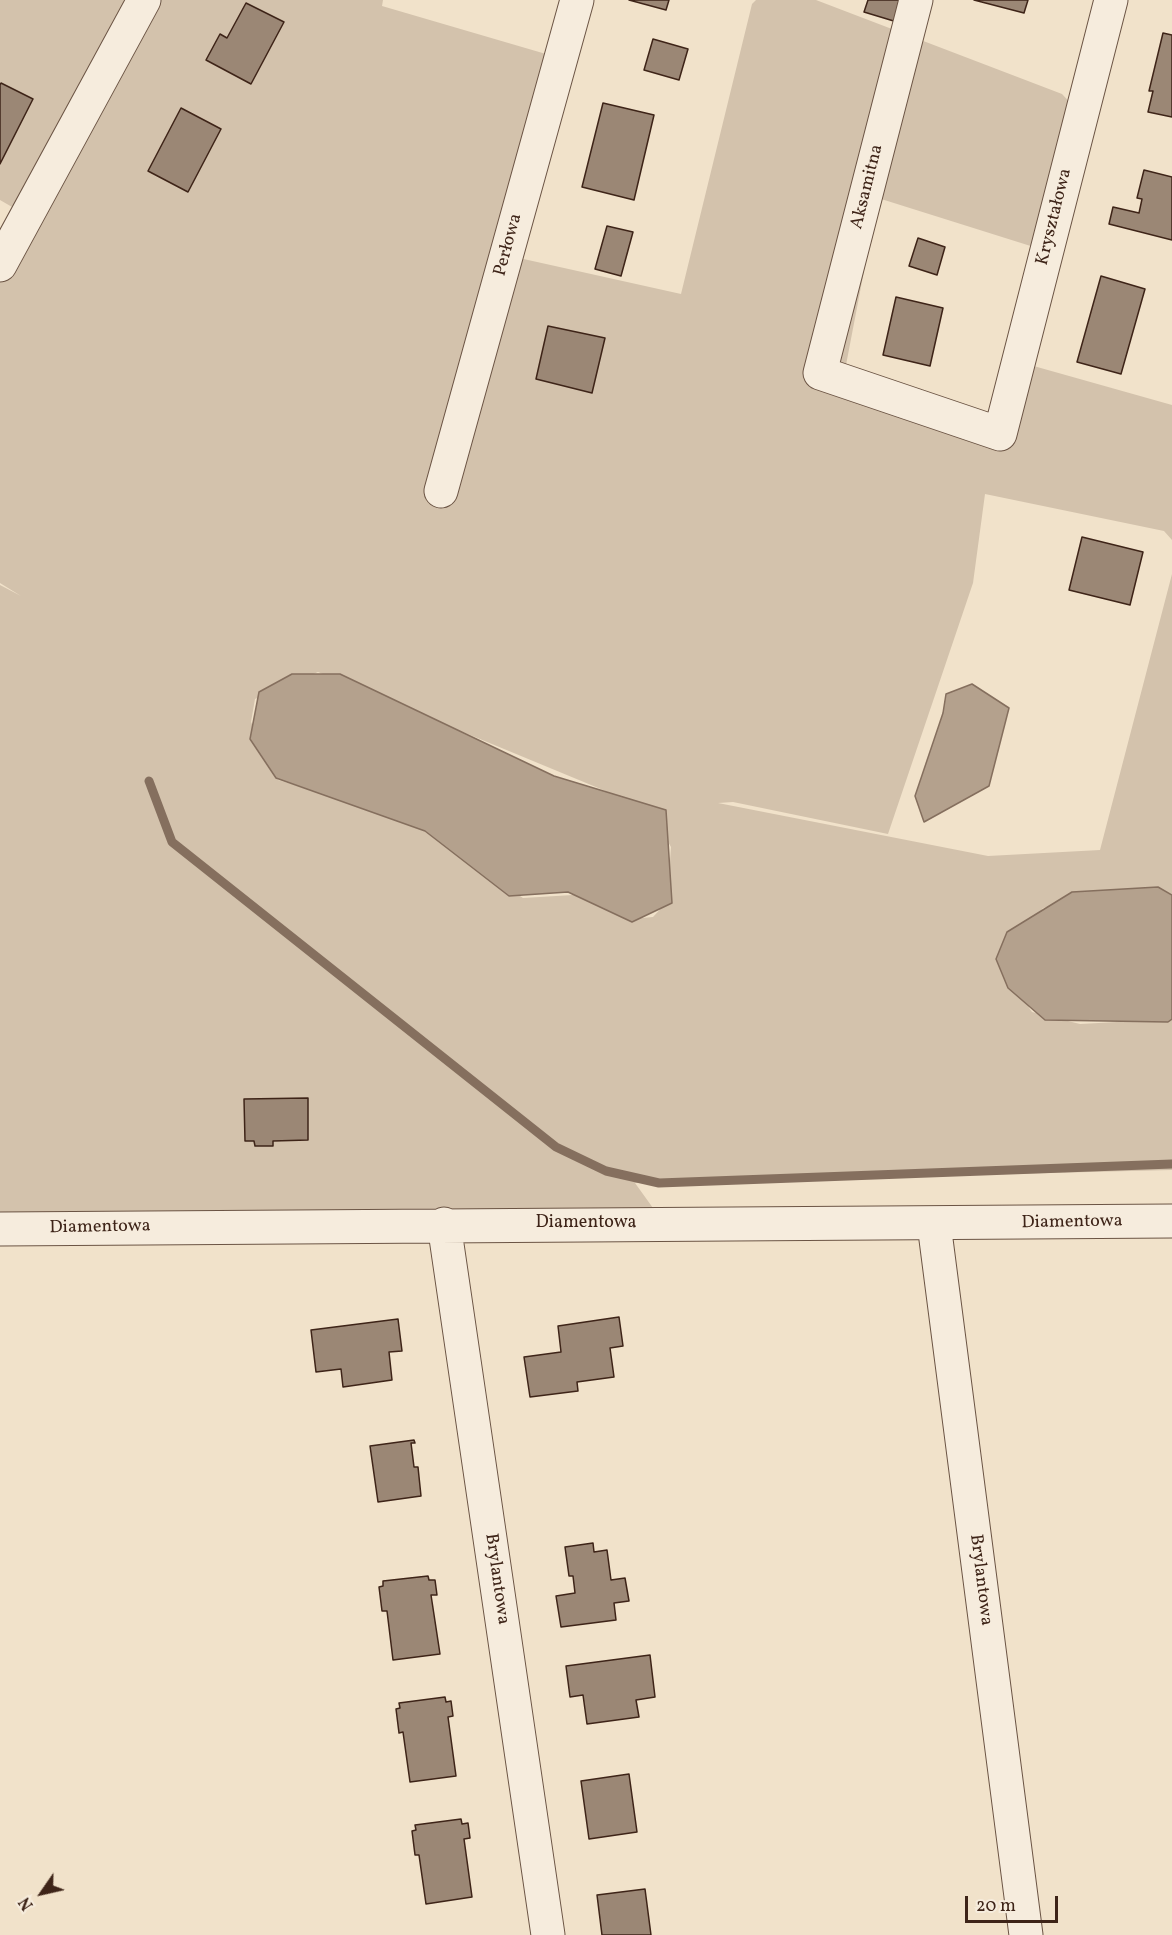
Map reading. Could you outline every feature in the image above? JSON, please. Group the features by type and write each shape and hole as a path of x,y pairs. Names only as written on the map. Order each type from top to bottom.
{"street":[{"path":"0,265 144,0"},
{"name":"Perłowa","path":"441,491 577,0"},
{"name":"Aksamitna","path":"916,0 820,373 1000,434"},
{"name":"Kryształowa","path":"1000,434 1111,0"},
{"name":"Diamentowa","path":"0,1229 444,1224 934,1224 1172,1221"},
{"name":"Brylantowa","path":"444,1224 548,1935"},
{"name":"Brylantowa","path":"934,1224 1026,1935"}],"shaded area":[{"path":"0,0 383,0 382,6 563,59 510,256 681,294 752,4 756,0 816,0 1062,94 1078,111 1037,248 878,198 846,365 997,416 1023,363 1172,405 1172,540 1164,531 985,494 973,583 888,834 733,802 718,803 988,856 1100,850 1172,574 1172,901 1119,891 1043,908 1000,965 1032,1012 1080,1024 1172,1019 1172,1170 635,1183 653,1208 0,1213 0,585 21,596 0,583 0,276 19,211 0,200","holes":["318,672 649,809 671,847 667,902 653,917 631,919 589,894 523,898 404,817 278,780 251,722 255,699"]},
{"path":"292,674 340,674 554,776 666,810 672,903 632,922 568,892 509,896 425,831 276,778 250,739 259,692"},
{"path":"972,684 1009,708 989,786 924,822 915,796 943,713 946,694"},
{"path":"1158,887 1172,895 1172,1019 1168,1022 1045,1020 1008,988 996,959 1007,932 1072,892"}],"building":[{"path":"629,0 669,0 666,10"},
{"path":"868,0 904,0 897,22 864,12"},
{"path":"974,0 1028,0 1024,13"},
{"path":"246,3 284,22 251,84 206,60 220,34 227,38"},
{"path":"1163,33 1172,35 1172,117 1148,112 1153,91 1149,91"},
{"path":"653,39 688,49 679,80 644,70"},
{"path":"1,83 33,99 0,164 0,85"},
{"path":"603,103 654,115 634,200 582,187"},
{"path":"181,108 221,129 188,192 148,171"},
{"path":"1144,170 1172,177 1172,240 1109,224 1113,207 1139,213 1142,199 1137,198"},
{"path":"607,226 633,232 621,276 595,269"},
{"path":"918,238 945,247 937,275 909,266"},
{"path":"1101,276 1145,289 1121,374 1077,362"},
{"path":"896,297 943,308 930,366 883,355"},
{"path":"548,326 605,338 592,393 536,379"},
{"path":"1082,537 1143,552 1130,605 1069,590"},
{"path":"308,1098 308,1140 273,1141 273,1146 255,1146 254,1141 245,1141 244,1099"},
{"path":"619,1317 623,1346 610,1348 614,1377 577,1382 578,1391 530,1397 524,1357 561,1352 558,1326"},
{"path":"398,1319 402,1351 389,1352 392,1380 343,1387 341,1369 316,1372 311,1330"},
{"path":"414,1440 415,1443 411,1443 414,1467 418,1467 421,1496 378,1502 370,1446"},
{"path":"593,1543 594,1552 607,1550 611,1580 625,1578 629,1601 614,1603 616,1620 561,1627 556,1596 575,1593 573,1576 569,1576 565,1547"},
{"path":"428,1576 429,1580 435,1580 437,1595 431,1595 440,1654 393,1660 387,1611 382,1611 379,1587 383,1586 383,1581"},
{"path":"650,1655 655,1697 636,1700 639,1717 587,1724 583,1695 570,1697 566,1666"},
{"path":"445,1697 446,1702 451,1701 453,1716 448,1717 456,1776 410,1782 403,1732 399,1733 396,1709 400,1708 399,1703"},
{"path":"629,1774 637,1832 589,1839 581,1781"},
{"path":"461,1819 462,1824 468,1823 470,1838 464,1839 472,1897 426,1904 419,1855 415,1855 412,1831 416,1830 415,1825"},
{"path":"645,1889 651,1935 602,1935 597,1895"}],"waterway":[{"path":"149,781 172,842 556,1147 606,1171 659,1183 1172,1164"}]}
